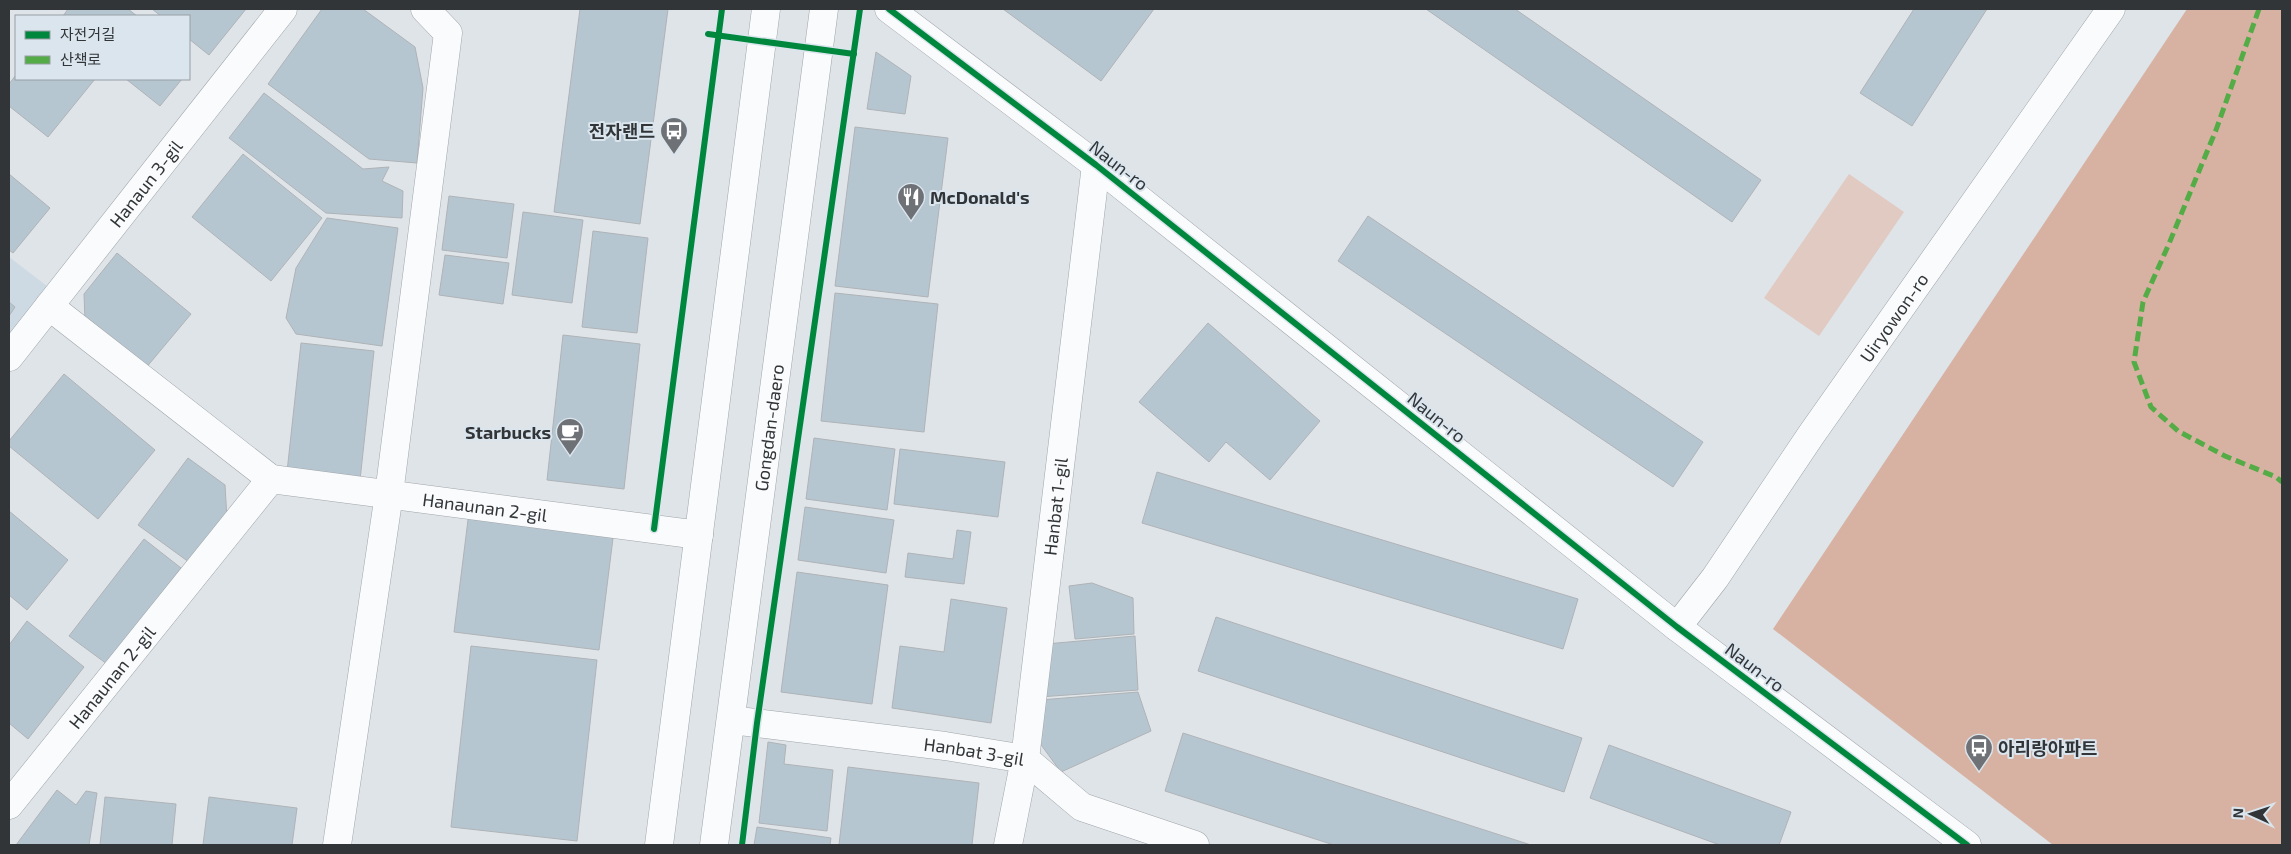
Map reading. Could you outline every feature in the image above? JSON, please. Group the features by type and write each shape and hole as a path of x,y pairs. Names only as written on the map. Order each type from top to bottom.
{"street":[{"name":"Hanaun 3-gil","path":"9,357 283,9"},
{"path":"337,845 389,494 448,33 425,9"},
{"path":"659,845 766,9"},
{"name":"Gongdan-daero","path":"714,845 824,9"},
{"name":"Naun-ro","path":"889,9 1096,165 1677,627 1967,845"},
{"name":"Uiryowon-ro","path":"1677,627 1715,578 1811,435 2111,9"},
{"name":"Hanbat 1-gil","path":"1008,845 1025,759 1096,165"},
{"path":"49,306 271,480"},
{"name":"Hanaunan 2-gil","path":"9,805 271,480 699,535"},
{"name":"Hanbat 3-gil","path":"731,720 945,746 1025,759 1082,807 1195,845"}],"shaded area":[{"path":"2187,9 2282,9 2282,845 2053,845 1773,629"},
{"path":"1849,174 1904,212 1819,336 1764,298"},
{"path":"9,257 47,286 9,336"}],"building":[{"path":"68,9 128,9 136,15 64,15"},
{"path":"152,9 246,9 209,55 190,40 190,15 160,15"},
{"path":"322,9 363,9 415,47 423,88 417,163 369,159 268,84"},
{"path":"580,9 668,9 640,224 554,212"},
{"path":"1003,9 1154,9 1101,81"},
{"path":"1426,9 1515,9 1761,180 1732,222"},
{"path":"1914,9 1987,9 1912,126 1860,93"},
{"path":"876,52 911,76 905,114 867,109"},
{"path":"15,76 15,80 94,80 48,137 9,106 9,84"},
{"path":"127,80 181,80 160,106"},
{"path":"264,93 363,169 389,167 382,181 403,191 402,218 326,213 229,138"},
{"path":"855,127 948,138 928,297 835,286"},
{"path":"243,154 322,218 271,281 192,217"},
{"path":"9,174 50,208 13,253 9,250"},
{"path":"449,196 514,204 507,258 442,250"},
{"path":"523,212 583,220 572,303 512,295"},
{"path":"1368,216 1703,442 1673,487 1338,261"},
{"path":"327,218 398,228 382,346 296,334 286,318 296,268"},
{"path":"593,231 648,238 637,333 582,327"},
{"path":"117,253 191,314 145,369 85,320 84,294"},
{"path":"445,255 509,263 503,304 439,295"},
{"path":"835,293 938,304 924,432 821,421"},
{"path":"9,302 15,307 9,316"},
{"path":"1208,323 1320,421 1270,480 1226,442 1209,462 1139,402"},
{"path":"563,335 640,344 624,489 547,480"},
{"path":"301,343 374,351 360,480 287,472"},
{"path":"64,374 155,450 98,519 9,446 9,441"},
{"path":"814,438 895,449 887,510 806,499"},
{"path":"900,449 1005,462 998,517 894,504"},
{"path":"188,458 225,485 227,519 193,565 138,525"},
{"path":"1157,472 1578,599 1563,649 1142,523"},
{"path":"805,507 894,520 886,573 798,560"},
{"path":"9,511 68,560 27,610 9,595"},
{"path":"469,512 614,530 599,650 454,632"},
{"path":"957,530 971,532 964,584 905,577 908,553 953,559"},
{"path":"144,539 181,568 107,664 69,636"},
{"path":"797,572 888,585 872,704 781,692"},
{"path":"1092,583 1133,598 1134,634 1075,639 1069,586"},
{"path":"951,599 1007,608 991,723 892,708 900,646 944,652"},
{"path":"1216,617 1582,738 1564,792 1198,671"},
{"path":"27,621 84,667 28,739 9,723 9,645"},
{"path":"1135,636 1138,690 1039,697 1046,644"},
{"path":"471,646 597,660 577,841 451,827"},
{"path":"1138,692 1151,731 1061,772 1039,742 1040,700"},
{"path":"1183,733 1531,845 1334,845 1165,791"},
{"path":"768,742 786,745 784,764 833,770 827,831 759,823"},
{"path":"1609,745 1791,812 1779,845 1720,845 1590,798"},
{"path":"848,767 979,783 972,845 839,845"},
{"path":"57,790 76,805 86,791 97,793 89,845 16,845"},
{"path":"105,797 176,804 172,845 100,845"},
{"path":"209,797 297,808 292,845 203,845"},
{"path":"757,827 831,838 830,845 754,845"}],"marked path":[{"path":"2259,9 2216,130 2143,302 2134,362 2151,407 2178,431 2225,456 2276,477 2282,482"}],"cycle path":[{"path":"654,529 722,9"},
{"path":"742,845 757,723 860,9"},
{"path":"889,9 1096,165 1677,627 1967,845"},
{"path":"708,34 854,54"}],"place":[{"name":"전자랜드","path":"674,155"},
{"name":"McDonald's","path":"911,221"},
{"name":"Starbucks","path":"570,456"},
{"name":"아리랑아파트","path":"1979,772"}]}
